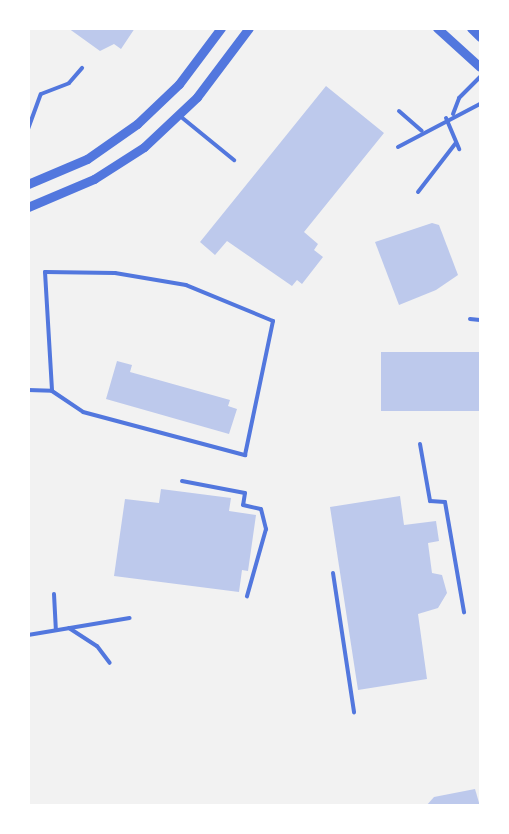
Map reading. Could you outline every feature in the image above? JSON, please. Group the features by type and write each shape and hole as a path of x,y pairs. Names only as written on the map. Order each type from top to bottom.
{"street":[{"path":"28,184 121,137 179,84 221,28"},
{"path":"28,207 111,170 179,116 249,28"},
{"path":"437,28 480,67"},
{"path":"471,28 480,37"}],"lane":[{"path":"28,129 30,116 41,94 69,83 82,68"},
{"path":"453,115 459,98 480,77"},
{"path":"398,147 446,118 480,104"},
{"path":"399,111 422,131"},
{"path":"179,116 234,160"},
{"path":"446,118 459,148"},
{"path":"418,192 456,144"},
{"path":"28,390 52,391 83,411 245,455 273,321 186,285 115,273 45,272 52,391"},
{"path":"470,319 480,320"},
{"path":"420,444 430,501 445,502 464,612"},
{"path":"182,481 245,493 243,505 261,509 266,529 247,596"},
{"path":"333,573 354,712"},
{"path":"54,594 56,630"},
{"path":"28,635 130,618"},
{"path":"69,628 97,646 110,663"}],"building":[{"path":"68,28 135,28 121,49 114,44 100,51"},
{"path":"326,86 384,133 304,232 318,244 314,250 323,257 302,284 297,280 292,286 227,241 215,255 200,242"},
{"path":"432,223 439,225 458,275 436,290 399,305 375,242"},
{"path":"381,352 480,352 480,411 381,411"},
{"path":"117,361 132,365 130,372 230,400 228,406 237,409 229,434 106,399"},
{"path":"161,489 231,498 229,511 256,515 248,571 242,570 239,592 114,576 125,499 159,503"},
{"path":"400,496 404,525 436,521 439,541 428,543 432,573 442,575 447,593 438,608 418,614 427,679 358,690 330,507"},
{"path":"475,789 480,806 426,806 434,797"}]}
